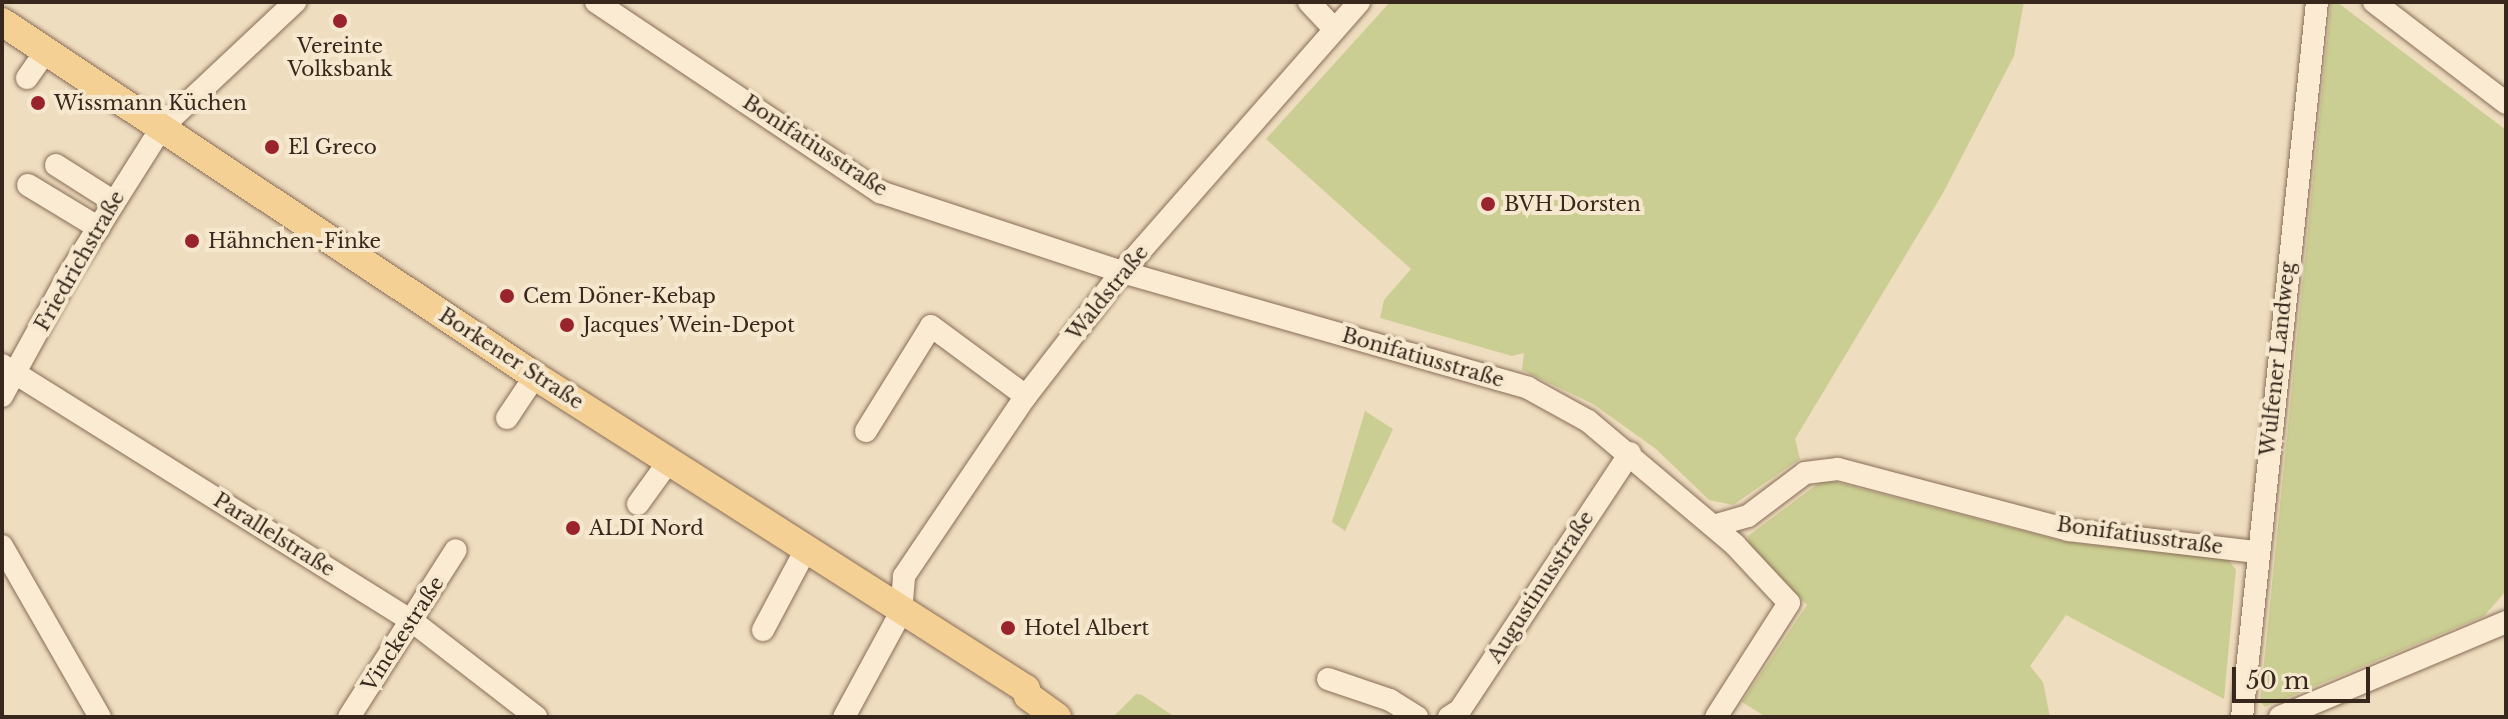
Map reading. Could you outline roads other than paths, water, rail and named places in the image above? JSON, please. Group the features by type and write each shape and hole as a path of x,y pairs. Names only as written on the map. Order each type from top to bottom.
{"main road":[{"name":"Borkener Straße","path":"2,22 535,376 901,612 1026,689 1036,688 1074,717"},
{"name":"Borkener Straße","path":"1026,689 1028,696 1057,717"}],"street":[{"name":"Friedrichstraße","path":"2,396 9,369 162,127 295,2"},
{"name":"Bonifatiusstraße","path":"596,2 880,192 1122,272 1528,388 1588,421 1630,453 1713,526 1748,516 1805,473 1838,469 2069,530 2257,552"},
{"path":"1309,2 1334,29"},
{"name":"Waldstraße","path":"901,612 904,576 1026,396 1122,272 1359,2"},
{"name":"Wulfener Landweg","path":"2242,717 2317,2"},
{"path":"2374,2 2506,103"},
{"path":"27,78 46,51"},
{"path":"56,165 114,202"},
{"path":"28,185 99,228"},
{"path":"866,431 931,326 1026,396"},
{"name":"Parallelstraße","path":"9,369 412,621 536,717"},
{"path":"507,418 535,376"},
{"name":"Augustinusstraße","path":"1449,717 1460,710 1630,453"},
{"path":"638,504 669,461"},
{"path":"1713,526 1789,603 1716,717"},
{"path":"2,546 100,717"},
{"path":"763,630 806,549"},
{"name":"Vinckestraße","path":"349,717 456,550"},
{"path":"844,717 901,612"},
{"path":"2280,717 2506,622"},
{"path":"1328,679 1390,700 1417,717"}],"place":[{"name":"Vereinte Volksbank","path":"340,21"},
{"name":"Wissmann Küchen","path":"38,103"},
{"name":"El Greco","path":"272,147"},
{"name":"BVH Dorsten","path":"1488,204"},
{"name":"Hähnchen-Finke","path":"192,241"},
{"name":"Cem Döner-Kebap","path":"507,296"},
{"name":"Jacques’ Wein-Depot","path":"567,325"},
{"name":"ALDI Nord","path":"573,528"},
{"name":"Hotel Albert","path":"1008,628"}]}
